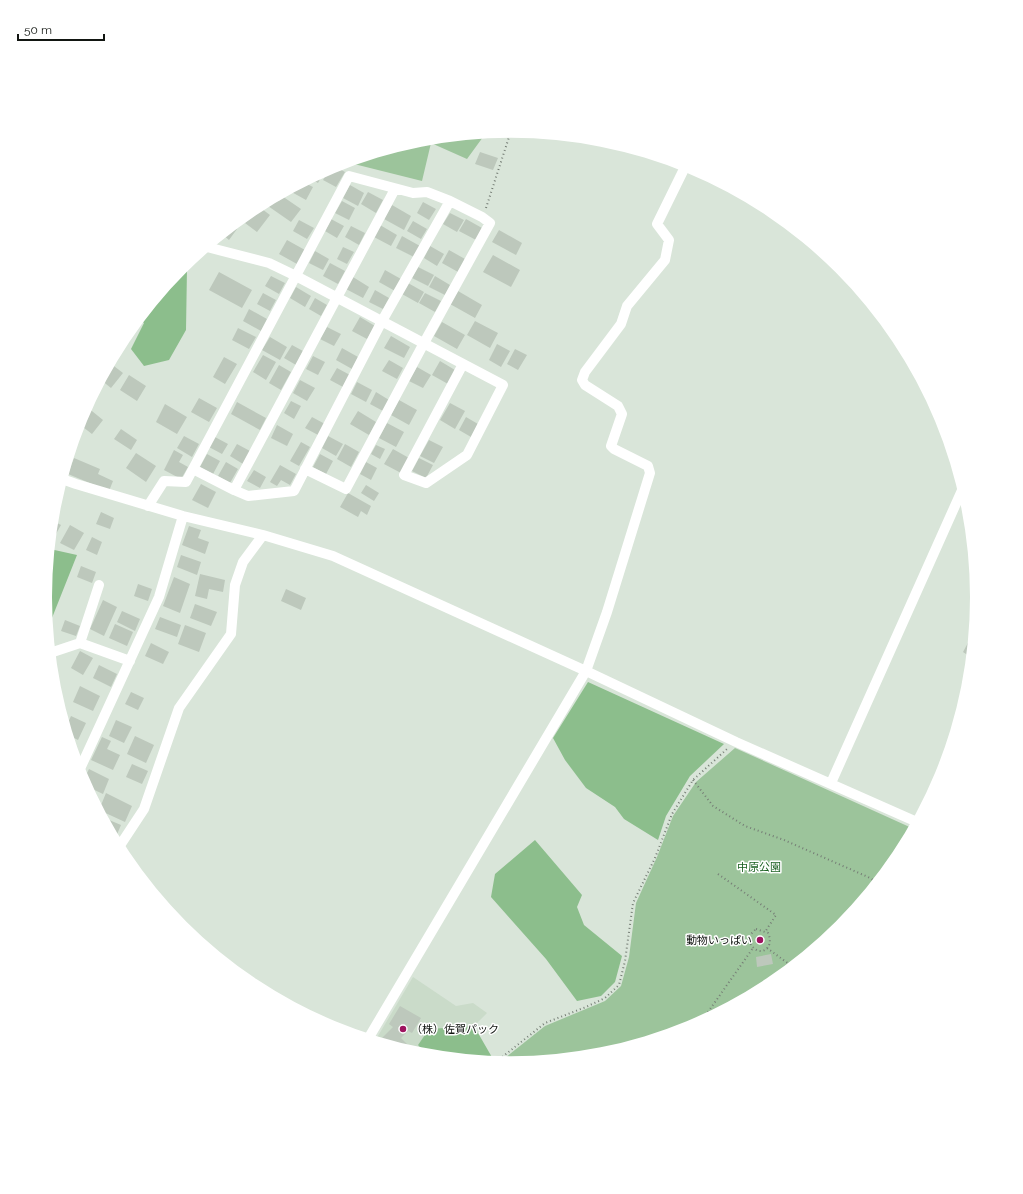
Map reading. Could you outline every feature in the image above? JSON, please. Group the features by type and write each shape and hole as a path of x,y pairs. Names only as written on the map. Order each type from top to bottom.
{"street":[{"path":"371,1034 586,671 607,612 650,473 648,466 614,449 611,446 622,414 618,406 585,385 582,380 585,372 621,324 627,306 665,260 669,240 657,224 683,171"},
{"path":"148,506 164,481 186,482 349,176 412,193 427,192 450,200 490,222 346,489 305,469"},
{"path":"234,490 395,189"},
{"path":"193,469 248,496 294,491 382,321 450,200"},
{"path":"213,249 269,263 296,276 464,364 503,385 467,455 426,484 404,475 464,364"},
{"path":"67,481 183,516 263,535 333,556 586,671 736,742 913,820"},
{"path":"831,783 960,498"},
{"path":"83,763 159,597 183,516"},
{"path":"123,841 144,809 179,708 231,634 235,585 244,562 263,535"},
{"path":"80,643 99,585"},
{"path":"55,651 80,643 130,661"}],"path":[{"path":"482,217 509,138"},
{"path":"504,1056 545,1023 605,998 619,984 625,961 633,903 655,858 672,814 693,780 736,742"},
{"path":"693,780 713,806 745,826 784,840 873,880"},
{"path":"718,874 776,915 765,932"},
{"path":"756,929 765,932 768,933 770,942 767,948 762,951 756,951 748,940 756,929"},
{"path":"708,1012 753,948"},
{"path":"767,948 788,964"}],"shaded area":[{"path":"413,977 456,1006 473,1003 487,1013 474,1026 429,1029 418,1045 420,1048 378,1036"}],"green space":[{"path":"482,138 467,159 433,144"},
{"path":"431,145 422,181 357,165 393,153"},
{"path":"187,272 186,330 169,360 144,366 131,349 147,317 166,294"},
{"path":"55,550 77,555 53,616 52,597"},
{"path":"588,682 724,744 690,776 666,816 658,840 624,819 615,807 586,788 565,760 553,738"},
{"name":"中原公園","path":"735,748 909,827 894,852 876,877 836,922 791,962 741,995 687,1022 630,1041 571,1053 542,1056 508,1056 545,1026 605,1001 621,986 629,957 636,903 657,857 673,816 696,782"},
{"path":"535,840 582,895 577,907 584,925 622,956 615,982 601,996 577,1001 546,959 491,897 495,874"},
{"path":"474,1026 491,1056 452,1053 420,1048 418,1045 429,1029"}],"building":[{"path":"480,152 498,158 493,170 475,164"},
{"path":"341,170 345,172 336,187 323,180 325,177 336,172"},
{"path":"309,185 313,187 306,200 293,193"},
{"path":"350,185 364,193 358,206 343,198"},
{"path":"368,192 383,200 376,213 361,204"},
{"path":"284,198 301,209 291,222 269,207"},
{"path":"342,201 355,208 349,220 335,213"},
{"path":"423,202 436,209 429,220 417,213"},
{"path":"392,205 411,216 404,230 384,219"},
{"path":"264,210 270,215 257,232 245,223"},
{"path":"450,213 464,220 457,232 443,224"},
{"path":"331,219 344,226 337,238 325,231"},
{"path":"466,219 482,228 476,240 459,231"},
{"path":"299,220 314,228 307,239 293,231"},
{"path":"413,221 427,229 421,239 407,231"},
{"path":"380,225 397,235 391,246 374,237"},
{"path":"351,226 365,233 359,245 345,237"},
{"path":"237,229 229,240 226,237"},
{"path":"499,230 522,243 516,255 492,242"},
{"path":"402,236 420,246 414,257 396,248"},
{"path":"287,240 305,250 297,264 279,254"},
{"path":"430,246 444,254 437,266 424,258"},
{"path":"343,247 354,252 347,264 337,259"},
{"path":"449,250 465,259 458,272 442,263"},
{"path":"315,251 329,259 323,270 309,263"},
{"path":"493,255 520,270 511,287 483,272"},
{"path":"330,263 345,271 338,284 323,276"},
{"path":"418,267 434,275 428,286 412,278"},
{"path":"385,270 401,279 395,291 379,282"},
{"path":"219,272 252,290 242,308 209,290"},
{"path":"271,276 285,283 279,294 265,286"},
{"path":"435,276 450,285 445,295 429,287"},
{"path":"353,277 369,287 363,298 346,289"},
{"path":"408,283 424,292 418,303 402,294"},
{"path":"296,287 311,296 305,307 290,298"},
{"path":"375,290 389,298 383,309 369,302"},
{"path":"458,291 482,305 475,318 450,304"},
{"path":"263,293 276,300 270,311 257,304"},
{"path":"425,293 441,301 435,312 419,303"},
{"path":"315,298 327,305 321,316 309,309"},
{"path":"249,309 267,319 261,331 243,321"},
{"path":"360,317 375,326 367,339 352,331"},
{"path":"475,321 498,333 490,348 467,335"},
{"path":"442,322 465,335 457,349 434,336"},
{"path":"327,327 341,334 334,346 320,339"},
{"path":"238,328 256,337 249,349 232,340"},
{"path":"391,336 410,347 404,358 384,348"},
{"path":"270,337 287,347 280,360 262,350"},
{"path":"497,344 510,351 501,367 489,360"},
{"path":"292,345 303,351 296,365 284,358"},
{"path":"342,348 358,357 352,369 336,360"},
{"path":"515,349 527,355 518,370 507,364"},
{"path":"263,355 276,362 266,380 253,372"},
{"path":"313,356 325,362 318,375 306,369"},
{"path":"224,357 237,364 225,384 213,377"},
{"path":"389,360 403,368 397,379 382,371"},
{"path":"440,361 455,370 448,384 432,375"},
{"path":"279,365 291,372 281,390 269,383"},
{"path":"114,366 123,373 111,388 105,383"},
{"path":"417,367 431,375 423,388 409,381"},
{"path":"337,368 350,375 343,387 330,380"},
{"path":"129,375 146,386 137,401 120,390"},
{"path":"300,380 315,388 307,401 293,393"},
{"path":"357,382 372,390 366,402 351,394"},
{"path":"376,392 389,400 383,411 370,404"},
{"path":"199,398 217,408 209,422 191,412"},
{"path":"399,400 417,410 409,425 391,415"},
{"path":"291,401 301,406 294,419 284,413"},
{"path":"237,402 266,418 260,430 231,414"},
{"path":"450,403 465,411 455,429 440,420"},
{"path":"165,404 187,417 177,434 156,422"},
{"path":"92,411 103,420 92,434 84,428"},
{"path":"358,411 376,422 369,435 350,424"},
{"path":"312,417 325,424 318,435 305,428"},
{"path":"466,417 478,424 471,437 459,430"},
{"path":"387,423 404,432 396,447 379,438"},
{"path":"277,425 293,434 287,446 271,438"},
{"path":"121,429 137,440 131,450 114,439"},
{"path":"184,436 199,444 192,457 177,448"},
{"path":"328,436 343,444 336,456 322,448"},
{"path":"215,437 228,444 222,454 209,447"},
{"path":"429,440 443,447 434,463 420,456"},
{"path":"301,442 310,447 299,466 290,461"},
{"path":"237,444 250,451 243,464 230,456"},
{"path":"345,444 359,452 351,467 337,459"},
{"path":"376,445 385,449 380,459 371,454"},
{"path":"393,449 409,458 401,473 384,464"},
{"path":"174,450 183,455 179,462 188,467 181,479 164,470"},
{"path":"136,453 156,466 146,482 126,468"},
{"path":"207,454 220,461 213,474 200,467"},
{"path":"320,454 333,461 326,474 313,467"},
{"path":"74,458 100,469 98,474 113,481 109,491 69,474"},
{"path":"419,458 433,465 426,478 412,471"},
{"path":"226,462 238,469 230,483 218,476"},
{"path":"366,462 377,468 371,480 360,474"},
{"path":"280,465 296,474 290,485 281,480 277,486 270,482"},
{"path":"254,470 266,477 260,488 247,481"},
{"path":"201,484 216,492 208,508 192,500"},
{"path":"366,485 379,493 374,501 361,493"},
{"path":"348,493 371,506 367,515 361,511 358,517 340,507"},
{"path":"101,512 114,518 110,529 96,524"},
{"path":"58,524 61,525 57,533"},
{"path":"70,525 84,533 74,550 60,543"},
{"path":"189,526 201,530 198,538 209,542 205,554 182,545"},
{"path":"92,537 102,542 97,555 86,550"},
{"path":"181,555 201,562 197,575 177,567"},
{"path":"81,566 96,572 92,583 77,577"},
{"path":"200,574 225,580 223,592 209,589 207,599 195,596"},
{"path":"174,577 190,584 180,613 163,606"},
{"path":"138,584 152,589 148,601 134,596"},
{"path":"286,589 306,598 301,610 281,601"},
{"path":"103,600 117,607 104,636 90,629"},
{"path":"195,604 217,612 211,626 190,618"},
{"path":"122,611 140,619 135,631 117,622"},
{"path":"160,617 181,625 177,637 155,629"},
{"path":"65,620 80,626 76,636 61,631"},
{"path":"115,624 133,632 127,646 109,638"},
{"path":"185,625 206,633 199,652 178,644"},
{"path":"969,642 967,655 963,652"},
{"path":"151,643 169,652 163,664 145,656"},
{"path":"80,651 93,658 83,675 71,668"},
{"path":"99,665 117,674 111,687 93,678"},
{"path":"80,686 100,696 93,711 73,702"},
{"path":"131,692 144,698 138,710 125,704"},
{"path":"71,716 86,723 78,740 74,738 69,720"},
{"path":"116,720 132,727 124,743 109,736"},
{"path":"135,736 154,745 146,763 127,754"},
{"path":"102,737 111,741 107,749 120,755 113,770 91,760"},
{"path":"132,764 148,771 142,784 126,777"},
{"path":"89,769 109,779 103,794 95,790 87,773"},
{"path":"106,793 132,806 125,822 106,813 101,804"},
{"path":"110,821 121,825 118,833"},
{"path":"771,954 773,964 757,967 756,957"},
{"name":"（株）佐賀パック","path":"400,1006 421,1018 412,1033 408,1031 401,1038 408,1044 382,1038 393,1027 389,1024"}],"place":[{"name":"動物いっぱい","path":"760,940"},
{"name":"（株）佐賀パック","path":"403,1029"}]}
